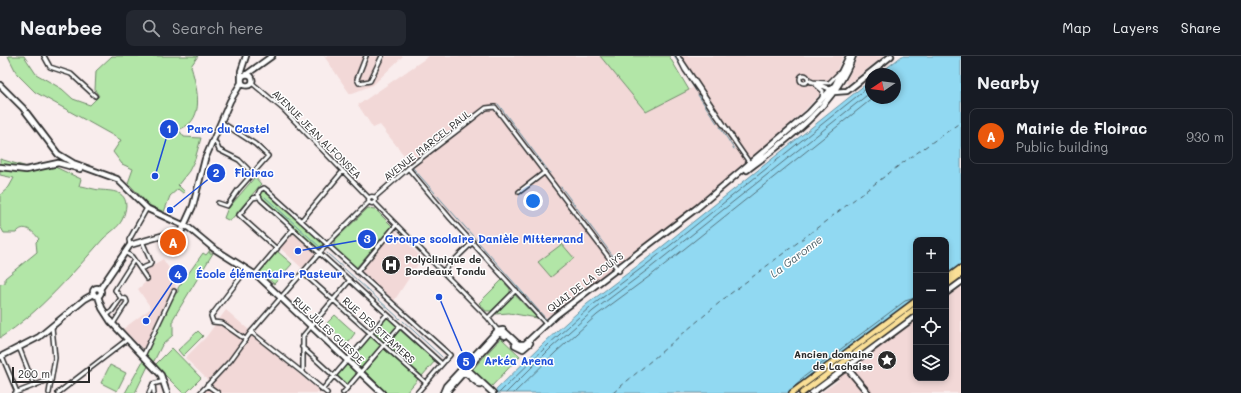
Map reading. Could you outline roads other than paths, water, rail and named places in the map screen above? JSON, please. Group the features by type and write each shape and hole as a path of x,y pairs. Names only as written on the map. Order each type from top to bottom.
{"main road":[{"path":"246,56 242,69 246,85"},
{"path":"1,356 39,337 85,299 102,292 100,289 130,244 179,232 184,226 193,206 203,164 228,106 244,76 272,56"},
{"path":"751,165 833,91 849,56"},
{"path":"751,165 811,117 845,75 852,56"},
{"path":"833,91 847,91 891,56"},
{"path":"228,106 239,88 252,83 254,69"},
{"path":"244,76 252,77"},
{"path":"0,84 25,107 57,150 85,167"},
{"path":"0,168 26,170 58,163 81,169 85,167"},
{"name":"QUAI DE LA SOUYS","path":"499,331 503,330 518,344 523,345 546,324 618,270 751,165"},
{"name":"RUE JULES GUESDE","path":"85,167 117,179 147,208 184,226 255,274 382,393"},
{"path":"949,277 961,268"},
{"name":"QUAI DE LA SOUYS","path":"499,331 519,348 525,348 553,321 577,305 618,270"},
{"path":"949,283 961,274"},
{"path":"949,291 961,282"},
{"path":"96,295 113,324 160,372 167,393"},
{"path":"792,393 913,303"},
{"path":"802,393 915,309"},
{"path":"812,393 913,318"},
{"path":"443,393 446,386 499,331"},
{"path":"847,368 868,393"},
{"path":"464,369 493,393"},
{"path":"448,393 448,390 464,369"},
{"path":"472,376 489,393"}],"street":[{"path":"44,56 50,67 71,74 95,96"},
{"path":"366,56 357,79 359,83 370,81 382,56"},
{"path":"678,56 751,165"},
{"path":"809,81 831,82 845,66"},
{"path":"809,81 833,91"},
{"path":"809,81 823,91 820,103"},
{"name":"AVENUE JEAN ALFONSEA","path":"252,83 279,106 369,198"},
{"name":"AVENUE MARCEL PAUL","path":"374,198 408,168 491,106 496,108 545,172"},
{"path":"218,203 228,206 253,173 268,158 255,144 221,122"},
{"path":"212,141 216,143 218,149 239,160 248,169"},
{"path":"408,168 450,218 546,324"},
{"path":"301,221 343,170"},
{"path":"519,192 545,172 618,270"},
{"path":"258,197 260,190 266,189 450,356 417,393"},
{"path":"258,197 253,198 238,215 277,249"},
{"path":"258,197 442,364"},
{"path":"202,392 230,361 245,339 327,245 369,202 369,198 374,198 374,202 499,331"},
{"path":"369,202 374,202"},
{"path":"130,244 129,240 147,208"},
{"path":"357,272 396,225"},
{"path":"255,274 293,229"},
{"path":"140,269 150,265 151,262 142,241"},
{"path":"442,272 472,242"},
{"path":"124,251 134,260 147,279"},
{"path":"113,324 127,302 126,298 121,298 116,292 116,288 134,260"},
{"path":"245,339 222,324 213,322 211,316 247,269"},
{"name":"RUE DES STEAMERS","path":"303,273 426,383"},
{"path":"303,372 303,336 350,280"},
{"path":"488,318 516,290"},
{"path":"143,356 174,291"},
{"path":"107,315 112,311 121,298"},
{"path":"322,390 387,314"},
{"path":"343,393 400,326"},
{"path":"49,393 55,358 52,327"},
{"path":"251,332 303,372 326,393"},
{"path":"58,393 128,339"},
{"path":"19,347 34,385"},
{"path":"302,347 347,388"},
{"path":"1,356 16,393 51,379"},
{"path":"153,384 164,381"},
{"path":"149,393 153,384"},
{"path":"153,384 154,393"},
{"path":"207,385 218,393"}],"water":[{"name":"La Garonne","path":"902,56 961,56 961,278 949,287 949,237 913,237 913,314 807,393 493,393 546,341 587,304 644,261 865,85 865,104 901,104 901,68 887,68"}],"waterway":[{"path":"674,56 696,91"},
{"path":"698,95 717,123"},
{"path":"498,104 550,173"},
{"path":"720,127 734,149"},
{"path":"413,168 546,319"},
{"path":"561,187 619,264"},
{"path":"265,197 320,247"},
{"path":"327,253 400,319"},
{"path":"403,321 442,357"}],"place":[{"name":"Parc du Castel","path":"155,176"},
{"name":"Floirac","path":"170,210"},
{"name":"Mairie de Floirac","path":"173,242"},
{"name":"Groupe scolaire Danièle Mitterrand","path":"298,251"},
{"name":"Polyclinique de Bordeaux Tondu","path":"391,265"},
{"name":"Arkéa Arena","path":"439,297"},
{"name":"École élémentaire Pasteur","path":"146,321"},
{"name":"Ancien domaine de Lachaise","path":"887,360"}]}
